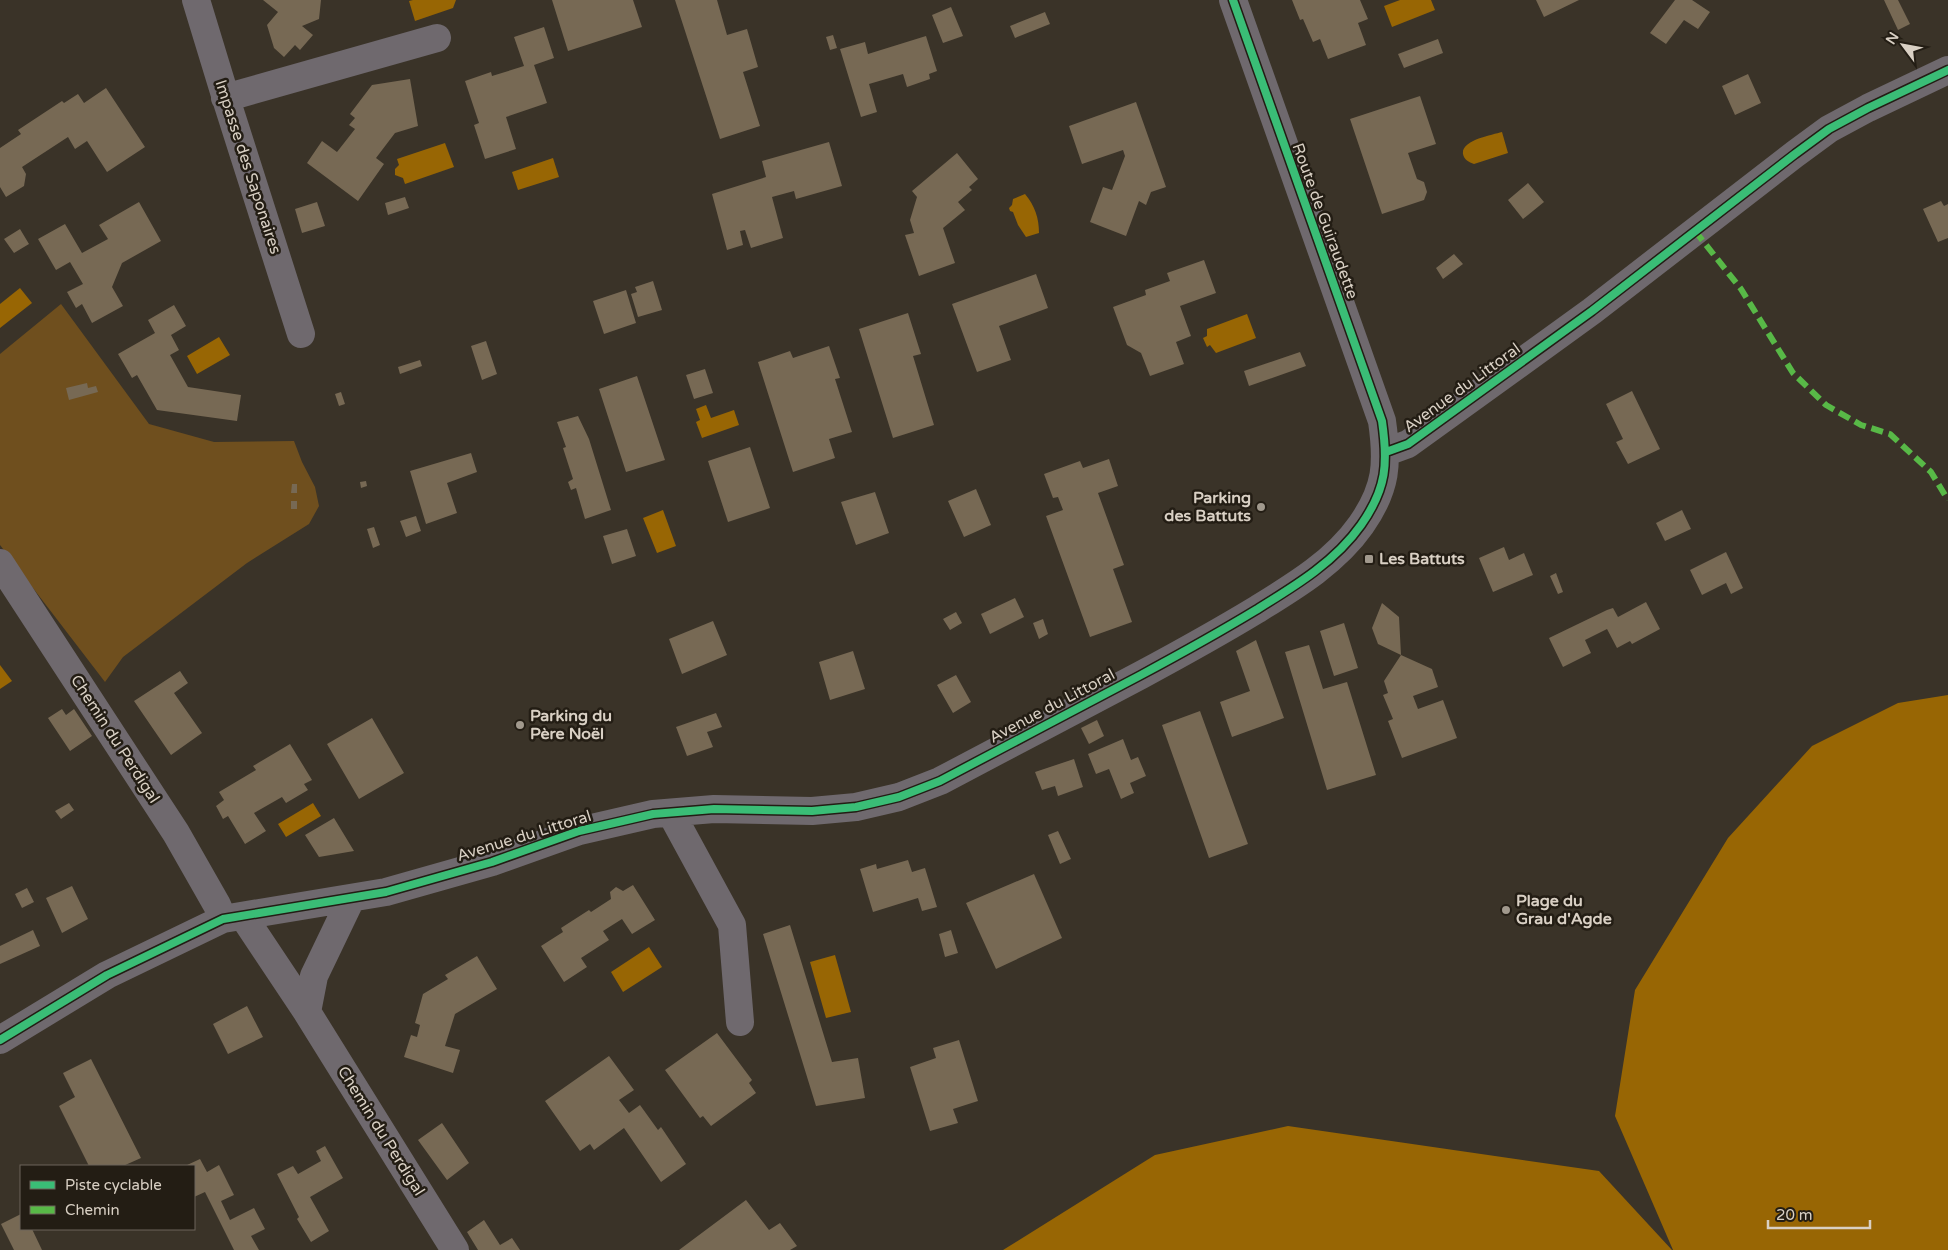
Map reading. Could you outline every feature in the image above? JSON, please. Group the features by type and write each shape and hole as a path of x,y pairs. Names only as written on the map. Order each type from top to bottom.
{"street":[{"name":"Impasse des Saponaires","path":"196,0 225,98 302,334"},
{"name":"Route de Guiraudette","path":"1233,0 1382,420 1386,452"},
{"path":"225,98 437,38"},
{"name":"Avenue du Littoral","path":"0,1040 107,975 233,917 386,892 492,862 569,825 653,814 714,809 812,811 856,807 899,797 940,781 1210,638 1308,577 1338,552 1361,525 1378,496 1383,483 1386,452 1408,444 1592,311 1829,129 1948,70"},
{"name":"Chemin du Perdigal","path":"0,562 176,833 217,905 233,917 306,1012 454,1250"},
{"path":"671,813 732,925 740,1022"},
{"path":"306,1012 314,976 351,899"}],"shaded area":[{"path":"456,0 453,8 415,21 409,1"},
{"path":"1400,0 1431,0 1435,10 1392,27 1384,6"},
{"path":"1502,132 1508,153 1474,164 1464,158 1464,149 1467,145 1478,139"},
{"path":"445,143 454,167 405,184 403,178 395,175 395,169 399,165 397,159"},
{"path":"553,158 559,177 518,190 512,172"},
{"path":"1025,194 1036,212 1039,233 1026,237 1009,208 1012,205 1013,199"},
{"path":"20,288 32,303 0,328 0,304"},
{"path":"61,304 149,424 214,442 294,441 315,487 319,506 309,524 247,563 123,657 105,682 0,545 0,354"},
{"path":"1247,314 1256,338 1216,353 1210,345 1207,347 1203,338 1207,336 1207,329"},
{"path":"219,337 230,355 197,374 187,356"},
{"path":"706,405 711,418 734,410 739,425 702,438 696,422 700,420 696,409"},
{"path":"663,510 676,546 657,553 643,518"},
{"path":"0,665 12,681 0,689"},
{"path":"1948,695 1948,1250 1673,1250 1615,1116 1635,990 1728,838 1812,746 1898,703"},
{"path":"313,803 321,816 286,837 278,824"},
{"path":"649,947 662,967 623,992 611,972"},
{"path":"835,955 851,1012 826,1018 810,962"},
{"path":"1288,1126 1599,1171 1672,1250 1003,1250 1155,1155"}],"building":[{"path":"263,0 321,0 319,19 302,26 313,35 300,50 295,45 284,57 274,48 267,25 278,12"},
{"path":"552,0 633,0 642,27 568,51"},
{"path":"675,0 717,0 727,35 747,29 758,67 743,72 760,126 720,139"},
{"path":"1292,0 1360,0 1368,19 1358,23 1366,45 1328,59 1320,39 1313,42 1303,19 1300,20"},
{"path":"1536,0 1579,0 1544,17"},
{"path":"1675,0 1692,0 1710,12 1698,29 1684,20 1666,44 1650,33"},
{"path":"1884,0 1898,0 1910,24 1898,30"},
{"path":"951,7 963,36 943,43 932,15"},
{"path":"1045,12 1050,24 1015,38 1010,26"},
{"path":"544,27 554,58 534,65 547,103 506,117 516,149 485,159 474,125 479,123 465,81 491,72 492,76 524,66 514,37"},
{"path":"833,35 837,48 830,50 826,37"},
{"path":"926,36 937,71 929,74 930,79 907,87 903,74 869,84 877,112 861,117 840,49 865,42 868,54"},
{"path":"1438,39 1443,53 1404,68 1398,54"},
{"path":"1748,74 1761,103 1735,115 1722,86"},
{"path":"410,79 418,126 395,133 376,158 384,164 358,201 307,163 322,141 337,152 355,129 349,125 355,118 350,114 372,85"},
{"path":"106,88 145,147 107,172 87,141 75,149 68,137 22,167 26,174 24,186 6,197 0,187 0,148 21,134 18,130 62,101 64,103 78,94 84,103"},
{"path":"1420,96 1436,144 1408,153 1417,179 1424,182 1427,192 1424,200 1382,214 1350,119"},
{"path":"1136,102 1166,187 1151,192 1146,205 1139,201 1126,236 1090,222 1103,187 1112,190 1125,156 1123,150 1082,164 1069,126"},
{"path":"829,142 842,186 796,199 794,191 772,197 783,238 751,248 745,230 740,231 743,245 727,250 712,194 766,177 762,161"},
{"path":"957,153 978,179 969,187 972,190 958,202 965,210 943,228 955,263 919,276 905,235 914,233 910,220 917,197 912,191"},
{"path":"1528,183 1544,202 1523,219 1508,200"},
{"path":"405,197 409,208 388,215 385,203"},
{"path":"1941,201 1944,206 1948,204 1948,238 1938,242 1923,209"},
{"path":"139,202 161,241 122,263 112,287 123,306 92,323 82,304 76,308 67,292 83,284 70,262 56,270 38,239 65,224 82,253 108,239 99,225"},
{"path":"317,202 325,226 302,233 295,209"},
{"path":"20,229 29,244 14,253 4,239"},
{"path":"1454,254 1463,264 1443,279 1436,268"},
{"path":"1204,260 1216,293 1180,306 1191,336 1176,342 1184,364 1150,376 1141,353 1127,345 1113,307 1146,295 1145,290 1170,281 1167,273"},
{"path":"1036,274 1048,308 999,326 1011,360 977,372 952,304"},
{"path":"653,281 662,310 638,317 631,294 637,292 635,287"},
{"path":"626,290 636,323 604,334 593,301"},
{"path":"174,305 186,326 171,335 179,350 170,355 188,387 241,395 237,421 157,410 137,375 132,378 118,354 155,333 148,320"},
{"path":"908,313 921,354 913,356 934,425 893,438 859,329"},
{"path":"486,341 497,374 482,380 471,346"},
{"path":"829,346 840,378 835,379 852,432 829,439 835,458 793,472 758,362 790,351 793,358"},
{"path":"1300,352 1306,366 1249,386 1244,371"},
{"path":"420,360 422,366 400,374 398,367"},
{"path":"705,369 713,393 694,399 686,375"},
{"path":"637,376 665,460 626,472 599,389"},
{"path":"87,383 88,388 96,386 98,392 69,400 66,388"},
{"path":"1632,391 1660,449 1628,464 1616,442 1623,439 1606,404"},
{"path":"341,392 345,404 339,406 335,394"},
{"path":"578,416 589,439 611,510 585,519 576,488 571,490 568,482 573,479 563,448 566,447 557,422"},
{"path":"750,447 770,508 728,522 708,461"},
{"path":"471,453 477,472 447,483 457,513 426,524 410,471"},
{"path":"1109,459 1118,486 1098,493 1124,565 1113,569 1132,622 1090,637 1046,516 1063,510 1058,497 1053,498 1044,474 1080,461 1083,468"},
{"path":"366,481 367,486 361,488 360,482"},
{"path":"292,484 297,484 297,493 291,493"},
{"path":"976,489 991,525 964,537 948,501"},
{"path":"875,492 889,533 856,545 841,502"},
{"path":"291,501 297,501 297,509 291,509"},
{"path":"1682,510 1691,529 1665,541 1656,523"},
{"path":"416,516 421,531 406,537 400,521"},
{"path":"374,527 380,545 373,548 367,529"},
{"path":"627,529 636,556 612,564 603,536"},
{"path":"1504,547 1509,560 1524,553 1533,575 1493,592 1479,558"},
{"path":"1726,552 1743,588 1731,594 1726,583 1702,595 1690,570"},
{"path":"1556,573 1563,592 1558,594 1550,576"},
{"path":"1015,598 1024,617 990,634 981,614"},
{"path":"1646,602 1660,629 1632,644 1630,641 1617,648 1607,629 1585,640 1591,653 1563,667 1549,638 1607,610 1613,608 1618,617"},
{"path":"1382,603 1399,617 1401,655 1378,644 1372,628"},
{"path":"956,612 962,623 950,630 943,619"},
{"path":"1043,619 1048,634 1039,639 1033,623"},
{"path":"713,621 727,655 682,674 669,639"},
{"path":"1344,623 1358,668 1334,676 1320,631"},
{"path":"1256,640 1284,718 1232,737 1220,702 1250,691 1236,651"},
{"path":"1309,645 1323,689 1347,682 1376,775 1327,790 1285,652"},
{"path":"853,651 865,689 830,700 819,662"},
{"path":"1401,655 1432,669 1438,687 1413,696 1418,709 1443,700 1457,738 1402,758 1388,721 1393,719 1383,695 1388,693 1384,681"},
{"path":"180,671 188,683 174,693 202,733 171,755 134,701"},
{"path":"956,675 971,702 953,713 937,685"},
{"path":"62,709 66,715 74,709 92,736 70,751 48,718"},
{"path":"1200,711 1248,844 1209,858 1162,725"},
{"path":"716,713 722,727 707,732 713,747 687,756 676,727"},
{"path":"372,718 404,773 359,799 327,744"},
{"path":"1097,720 1104,736 1089,744 1081,728"},
{"path":"1123,739 1131,760 1138,757 1146,776 1130,783 1134,793 1121,799 1109,769 1096,774 1088,754"},
{"path":"290,744 312,780 304,784 308,790 286,803 282,797 254,813 266,831 245,844 228,816 223,819 216,806 224,800 219,792 256,770 253,766"},
{"path":"1074,759 1083,787 1058,796 1055,786 1042,790 1035,772"},
{"path":"69,803 74,810 61,819 55,811"},
{"path":"334,818 354,851 319,857 305,835"},
{"path":"1058,831 1071,859 1060,864 1048,835"},
{"path":"908,860 912,872 925,868 937,907 922,911 918,898 873,912 860,869 876,864 877,869"},
{"path":"1034,874 1062,938 996,969 966,903"},
{"path":"633,885 655,920 632,934 622,919 603,931 609,940 581,958 587,967 564,982 541,946 563,932 561,928 589,910 591,912 611,899 610,892 616,887 623,891"},
{"path":"72,886 88,919 62,933 46,898"},
{"path":"27,888 34,902 22,908 15,894"},
{"path":"790,925 832,1062 858,1058 865,1098 816,1106 763,934"},
{"path":"33,930 40,946 0,964 0,946"},
{"path":"951,930 958,953 945,957 939,934"},
{"path":"477,956 497,989 455,1014 445,1046 460,1050 453,1073 404,1057 411,1035 417,1037 420,1025 415,1023 423,994 448,979 445,975"},
{"path":"247,1006 263,1037 228,1054 213,1024"},
{"path":"717,1033 752,1080 749,1083 756,1093 711,1126 703,1116 700,1118 665,1070"},
{"path":"959,1040 978,1101 953,1109 958,1123 930,1131 910,1067 936,1058 933,1048"},
{"path":"609,1056 634,1090 619,1100 629,1113 640,1105 658,1130 661,1127 686,1164 661,1182 624,1128 594,1150 590,1144 580,1151 545,1101"},
{"path":"91,1059 141,1158 125,1165 88,1165 59,1106 75,1097 63,1073"},
{"path":"442,1123 469,1163 447,1180 418,1140"},
{"path":"325,1146 343,1178 310,1197 329,1231 311,1242 297,1219 299,1217 277,1174 293,1166 298,1174 321,1161 316,1151"},
{"path":"200,1159 207,1172 219,1165 234,1195 221,1201 230,1220 254,1208 265,1229 251,1236 259,1250 234,1250 205,1192 195,1197 195,1165 187,1165"},
{"path":"746,1200 769,1230 780,1223 797,1246 790,1250 679,1250"},
{"path":"20,1214 20,1230 32,1230 42,1250 14,1250 1,1224"},
{"path":"484,1220 500,1245 512,1238 520,1250 478,1250 467,1232"}],"marked path":[{"path":"1695,231 1741,289 1793,373 1826,405 1861,425 1890,434 1931,472 1948,500"}],"cycle path":[{"path":"0,1040 107,975 223,919 386,892 492,862 579,831 653,814 714,809 812,811 856,807 899,797 940,781 1170,659 1271,601 1327,562 1361,525 1370,512 1381,487 1385,463 1382,421 1233,0"},
{"path":"1386,452 1408,444 1592,311 1829,129 1948,70"}],"place":[{"name":"Parking des Battuts","path":"1261,507"},
{"name":"Les Battuts","path":"1369,559"},
{"name":"Parking du Père Noël","path":"520,725"},
{"name":"Plage du Grau d'Agde","path":"1506,910"}]}
